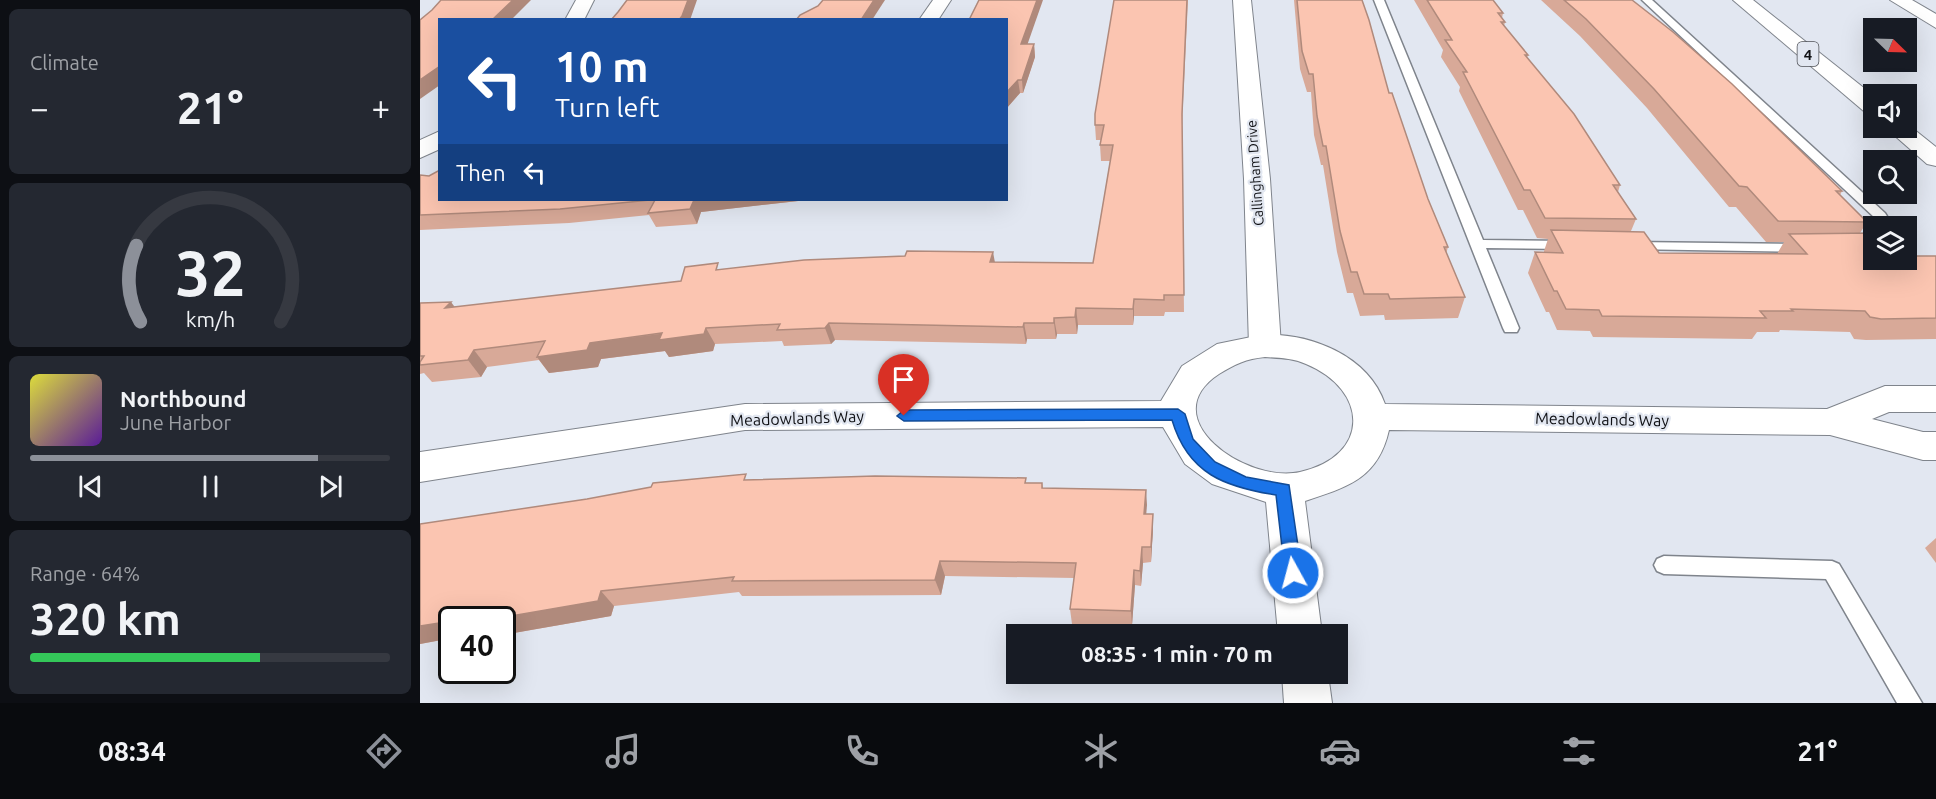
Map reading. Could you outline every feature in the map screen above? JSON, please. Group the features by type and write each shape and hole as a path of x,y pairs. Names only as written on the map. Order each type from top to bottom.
{"street":[{"path":"575,18 585,0"},
{"path":"929,18 942,0"},
{"name":"Callingham Drive","path":"1242,0 1257,179 1265,346"},
{"name":"4","path":"1742,0 1863,99"},
{"path":"1899,0 1936,22"},
{"path":"1910,138 1936,159"},
{"path":"1265,346 1295,348 1323,358 1348,373 1365,393 1373,417 1369,444 1352,467 1321,484 1284,490 1243,483 1209,466 1186,442 1178,414 1184,387 1203,365 1232,351 1265,346"},
{"name":"Meadowlands Way","path":"1830,422 1885,399 1936,399"},
{"name":"Meadowlands Way","path":"420,466 745,417 1178,414"},
{"name":"Meadowlands Way","path":"1373,417 1830,422 1923,446 1936,446"},
{"path":"1284,490 1299,624"},
{"path":"1306,684 1308,703"}],"lane":[{"path":"1379,0 1511,328"},
{"path":"1647,0 1880,216"},
{"path":"1478,244 1578,245"},
{"path":"1614,246 1816,248"},
{"path":"1664,565 1832,570 1910,703"}],"building":[{"path":"441,0 513,0 494,18 438,18 438,67 420,80 420,20"},
{"path":"627,0 688,0 680,18 613,18"},
{"path":"823,0 874,0 862,18 798,18 818,6"},
{"path":"979,0 1037,0 1021,44 1034,44 1022,80 1018,80 1008,91 1008,18 970,18"},
{"path":"1114,0 1187,0 1182,114 1184,295 1164,295 1164,300 1134,299 1133,309 1076,308 1075,317 1054,318 1054,323 1024,323 1023,327 829,323 825,328 777,330 780,324 706,328 704,334 659,340 662,333 590,343 587,350 537,357 545,341 474,350 468,360 420,365 424,356 420,356 420,303 451,302 445,308 681,281 685,267 718,263 716,270 804,260 905,256 907,251 993,252 990,262 1093,263 1113,145 1100,145 1104,125 1095,125 1095,114"},
{"path":"1297,0 1362,0 1389,93 1392,93 1428,199 1448,247 1444,247 1465,297 1390,299 1388,294 1364,294 1357,272 1351,272 1340,231 1326,146 1323,146 1317,116 1313,74 1309,74 1302,51"},
{"path":"1427,0 1493,0 1503,13 1498,13 1505,22 1501,22 1574,114 1620,185 1613,185 1636,219 1545,218 1530,190 1524,190 1463,72 1467,72 1445,40 1452,40"},
{"path":"1564,0 1632,0 1673,32 1732,84 1842,191 1836,191 1863,218 1863,222 1778,221 1747,187 1739,186 1654,89 1586,19"},
{"path":"438,171 438,201 640,201 560,209 420,215 420,175 429,176"},
{"path":"654,201 694,201 690,209 648,213"},
{"path":"1551,230 1644,232 1659,253 1807,254 1789,234 1863,233 1863,270 1917,270 1917,256 1936,256 1936,318 1881,319 1870,317 1865,311 1791,309 1793,311 1760,311 1766,318 1602,316 1599,310 1566,309 1557,291 1554,291 1535,252 1563,253"},
{"path":"746,474 744,480 875,476 1026,478 1025,483 1042,483 1042,488 1146,490 1144,514 1153,514 1151,547 1142,547 1140,571 1134,570 1131,611 1070,609 1076,563 940,561 935,580 732,581 734,577 601,591 598,601 516,615 516,606 438,606 438,623 420,626 420,524 587,499 651,487 653,483"}],"route":[{"path":"904,416 1178,414 1186,442 1209,466 1243,483 1284,490 1293,573"}]}
